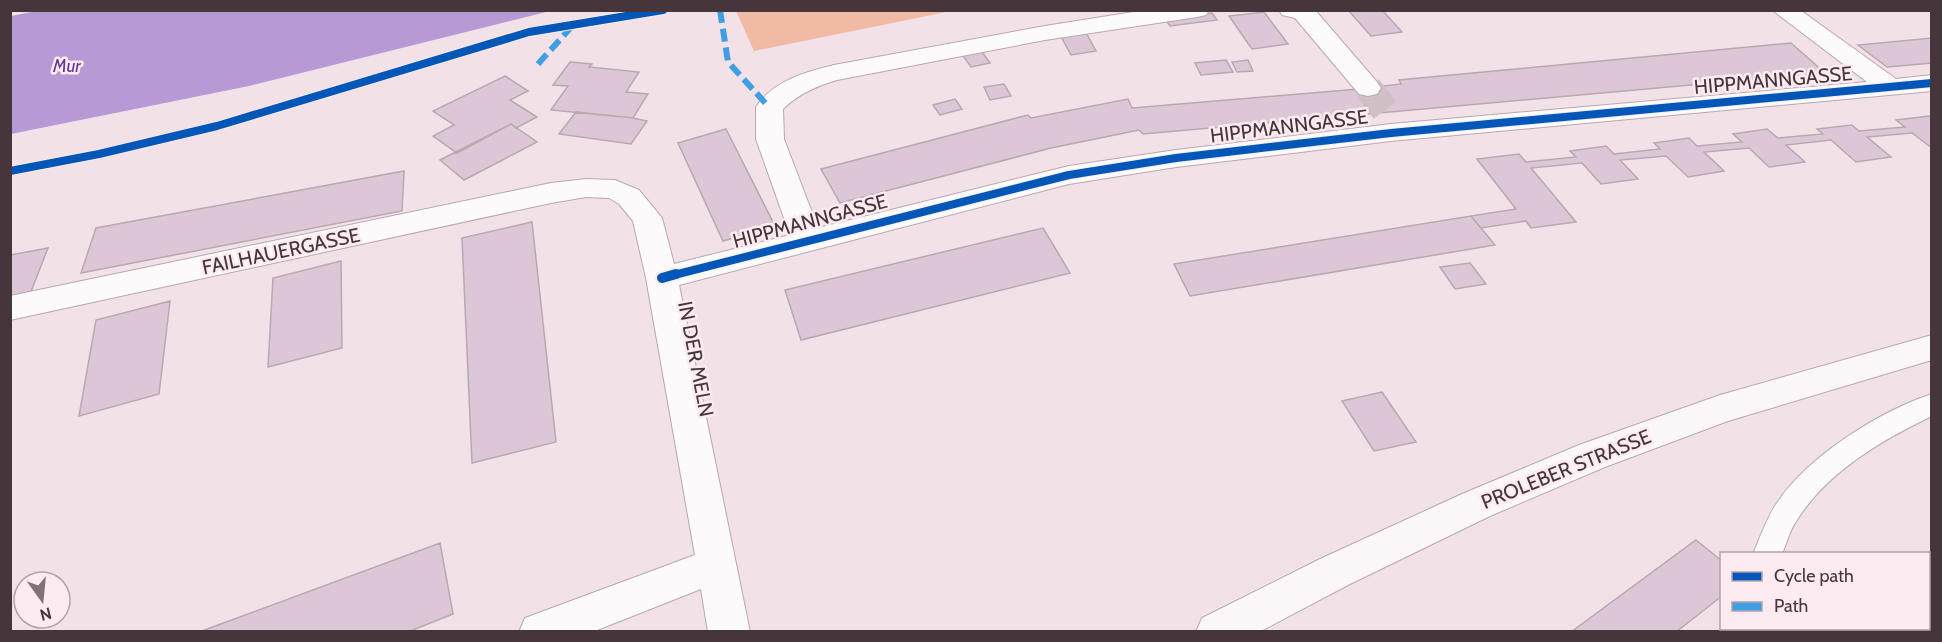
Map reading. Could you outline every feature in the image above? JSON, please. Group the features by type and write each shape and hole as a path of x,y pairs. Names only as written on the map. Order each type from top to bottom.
{"main road":[{"name":"PROLEBER STRASSE","path":"1217,632 1334,572 1476,505 1592,456 1720,409 1932,347"}],"street":[{"path":"807,241 770,139 769,107 782,93 804,81 834,73 1045,33 1197,10"},
{"path":"1784,10 1891,87"},
{"path":"1297,11 1368,88"},
{"name":"HIPPMANNGASSE","path":"662,278 1069,175 1395,122 1932,83"},
{"name":"IN DER MELN","path":"551,193 586,188 615,189 629,197 647,218 662,278 729,632"},
{"name":"FAILHAUERGASSE","path":"10,308 551,193"},
{"path":"540,632 717,565"}],"lane":[{"path":"1768,552 1791,505 1835,461 1887,425 1932,404"}],"shaded area":[{"path":"736,11 951,11 754,51"}],"water":[{"name":"Mur","path":"42,10 550,11 249,86 11,134 11,16"}],"building":[{"path":"1348,10 1382,10 1402,32 1371,36"},
{"path":"1264,12 1288,44 1252,49 1229,16"},
{"path":"1212,13 1217,20 1170,26 1165,19"},
{"path":"1083,27 1096,51 1071,55 1058,31"},
{"path":"1932,38 1932,63 1887,67 1858,45"},
{"path":"1791,43 1825,73 1143,134 1139,130 1051,148 840,203 821,169 1028,115 1031,118 1128,99 1132,108 1359,89 1401,84 1399,80"},
{"path":"980,49 990,63 971,67 961,53"},
{"path":"1226,60 1233,72 1201,75 1195,63"},
{"path":"1248,60 1253,71 1237,72 1232,62"},
{"path":"570,62 592,64 589,67 639,72 626,92 648,94 633,118 551,110 568,86 553,85"},
{"path":"505,76 528,91 510,100 537,117 516,128 511,124 457,153 433,136 454,125 433,111"},
{"path":"1004,84 1011,96 990,100 984,87"},
{"path":"955,99 962,109 940,115 933,105"},
{"path":"576,112 647,121 631,144 559,134"},
{"path":"1932,117 1932,148 1912,133 1867,137 1891,157 1856,162 1831,140 1786,145 1805,162 1769,167 1749,148 1704,152 1724,171 1688,177 1666,156 1620,160 1638,179 1601,184 1582,163 1531,168 1576,222 1531,228 1526,221 1481,228 1471,216 1516,209 1477,159 1519,154 1526,162 1576,157 1570,151 1606,146 1614,154 1660,149 1654,143 1689,138 1697,146 1742,142 1733,134 1767,129 1778,138 1823,134 1817,129 1852,125 1859,131 1905,127 1896,120"},
{"path":"511,124 537,142 464,180 440,160"},
{"path":"726,129 775,226 723,241 678,143"},
{"path":"404,171 402,211 81,273 96,228"},
{"path":"1471,216 1495,245 1190,296 1174,264"},
{"path":"532,222 556,442 472,463 462,238"},
{"path":"1043,228 1070,273 801,340 785,290"},
{"path":"48,248 30,294 10,298 10,255"},
{"path":"341,261 342,348 268,367 273,278"},
{"path":"1470,263 1486,284 1455,289 1440,267"},
{"path":"170,301 159,394 79,416 96,320"},
{"path":"1382,392 1416,442 1374,451 1342,401"},
{"path":"1696,540 1720,559 1720,598 1676,632 1571,632"},
{"path":"440,543 453,614 408,632 199,632"}],"tunnel":[{"path":"1368,88 1387,113"}],"marked path":[{"path":"720,10 728,62 769,107"},
{"path":"538,64 574,24"}],"cycle path":[{"path":"10,171 99,154 217,126 529,32 663,10"},
{"path":"662,278 1069,175 1176,158 1499,122 1932,83"}]}
